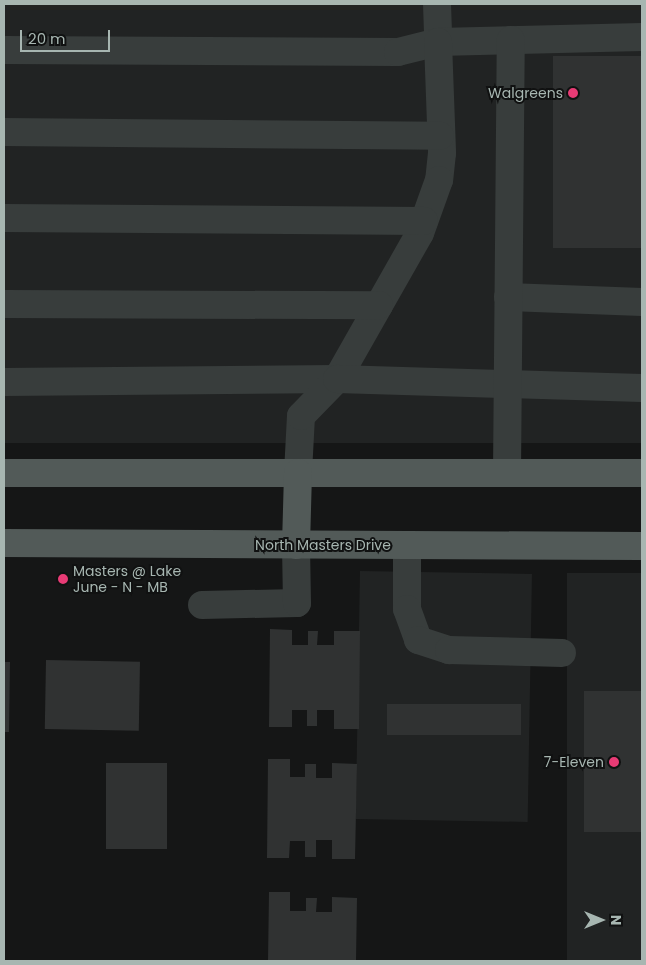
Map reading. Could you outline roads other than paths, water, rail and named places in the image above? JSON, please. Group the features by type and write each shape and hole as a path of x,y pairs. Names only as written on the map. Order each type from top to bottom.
{"main road":[{"path":"4,473 642,473"},
{"path":"296,545 298,473"},
{"name":"North Masters Drive","path":"4,543 642,546"}],"lane":[{"path":"298,473 300,416 338,379 380,305 424,221 439,180 437,4"},
{"path":"4,50 398,52 438,42 642,36"},
{"path":"507,473 511,40"},
{"path":"4,132 440,136"},
{"path":"4,218 424,221"},
{"path":"508,297 642,302"},
{"path":"4,304 380,305"},
{"path":"4,382 338,379 642,388"},
{"path":"202,605 296,603 296,545"},
{"path":"408,546 408,609 418,640 449,650 562,653"}],"place":[{"name":"Walgreens","path":"573,93"},
{"name":"Masters @ Lake June - N - MB","path":"63,579"},
{"name":"7-Eleven","path":"614,762"}]}
